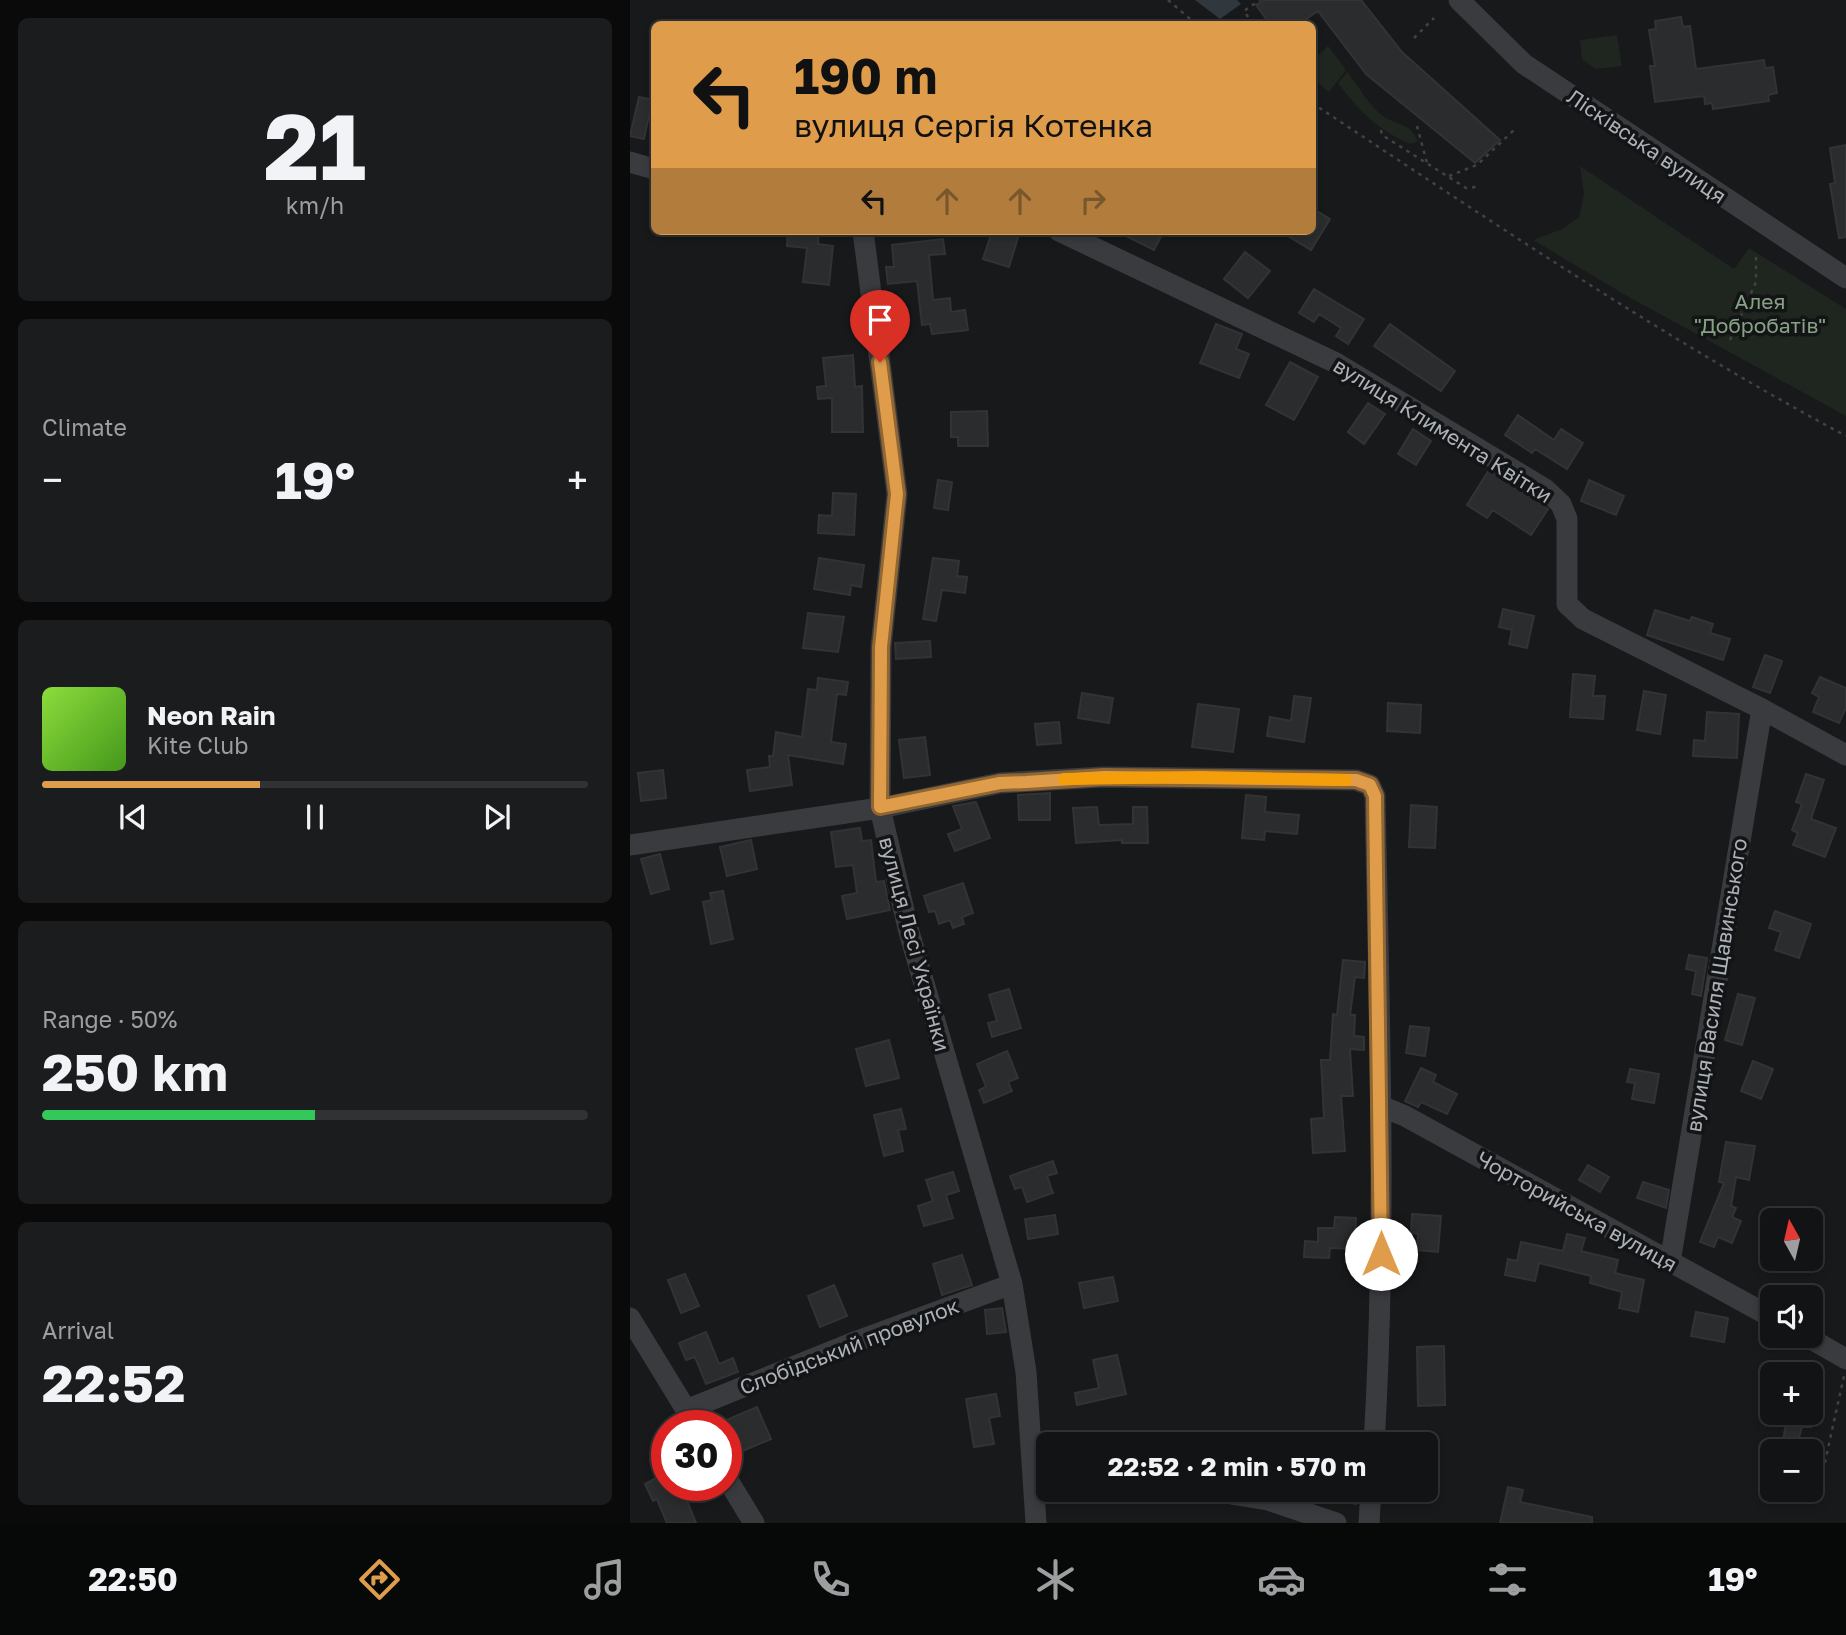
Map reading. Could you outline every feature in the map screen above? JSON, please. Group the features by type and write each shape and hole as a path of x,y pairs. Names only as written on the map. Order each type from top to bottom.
{"street":[{"name":"Лісківська вулиця","path":"1459,0 1524,64 1846,278"},
{"path":"630,162 651,168"},
{"name":"вулиця Лесі Українки","path":"864,235 897,494 881,647 880,807 909,932 1012,1284 1036,1443"},
{"name":"вулиця Климента Квітки","path":"1067,235 1336,363 1545,489 1561,504 1567,519 1567,604 1583,619 1762,709 1846,755"},
{"name":"вулиця Василя Щавинського","path":"1670,1262 1762,709"},
{"path":"630,845 880,807 1000,783 1104,777 1356,780 1370,785 1375,796 1381,1106 1382,1319 1375,1432"},
{"name":"Чорторийська вулиця","path":"1381,1106 1417,1123 1760,1311"},
{"name":"Слобідський провулок","path":"708,1410 857,1341 1012,1284"},
{"path":"630,1318 686,1410"},
{"path":"1823,1346 1846,1359"},
{"path":"741,1501 754,1523"},
{"name":"вулиця Лесі Українки","path":"1036,1523 1037,1502"},
{"path":"1274,1502 1336,1523"},
{"path":"1369,1523 1370,1502"}],"path":[{"path":"1168,0 1192,21"},
{"path":"1251,21 1244,11 1260,0"},
{"path":"1414,38 1434,18"},
{"path":"1316,106 1616,304 1737,377 1846,436"},
{"path":"1417,126 1427,163"},
{"path":"1381,130 1382,135 1466,188 1476,187"},
{"path":"1448,176 1477,165 1514,130"},
{"path":"1730,340 1756,282 1756,252"},
{"path":"1823,1472 1846,1366"}],"green space":[{"path":"1617,35 1622,66 1596,69 1582,59 1580,40"},
{"path":"1328,46 1346,70 1329,92 1316,79 1316,57"},
{"path":"1347,72 1378,112 1412,131 1418,142 1410,144 1398,138 1378,126 1362,111 1338,83"},
{"name":"Алея \"Добробатів\"","path":"1580,166 1734,269 1749,248 1846,309 1846,416 1627,296 1533,240 1562,229 1579,217 1584,194"}],"shaded area":[{"path":"1195,0 1237,0 1241,4 1220,19"}],"building":[{"path":"1264,0 1361,0 1402,52 1500,140 1475,163 1366,74 1318,11 1303,21 1268,21 1256,5"},
{"path":"1681,17 1683,27 1690,26 1696,69 1764,60 1765,68 1773,67 1777,93 1768,95 1769,101 1713,109 1712,103 1705,104 1704,96 1655,102 1650,66 1655,66 1649,30 1656,29 1655,21"},
{"path":"639,97 651,99 651,115 644,139 630,136"},
{"path":"1846,145 1846,237 1839,238 1830,184 1835,183 1830,148"},
{"path":"1316,210 1330,219 1311,250 1287,235 1316,235"},
{"path":"788,235 819,235 818,244 833,246 829,285 803,282 807,248 787,246"},
{"path":"991,235 1019,235 1009,267 983,259"},
{"path":"1124,235 1162,235 1154,250"},
{"path":"943,239 945,254 929,255 933,300 950,298 951,312 965,310 968,330 932,334 930,324 922,325 917,281 888,284 886,267 894,267 892,245"},
{"path":"1245,252 1270,271 1248,298 1224,279"},
{"path":"1314,289 1364,319 1348,344 1336,336 1341,328 1319,314 1314,322 1299,313"},
{"path":"1216,324 1242,334 1236,349 1249,354 1239,378 1200,363"},
{"path":"1390,324 1455,371 1441,391 1374,346"},
{"path":"853,355 855,387 862,386 863,432 832,432 832,398 818,399 817,387 826,386 823,358"},
{"path":"1290,362 1318,377 1294,420 1266,405"},
{"path":"1368,403 1385,414 1364,444 1348,432"},
{"path":"987,411 988,446 958,446 958,437 951,437 951,412"},
{"path":"1518,415 1554,440 1561,429 1583,443 1567,469 1535,449 1532,453 1505,435"},
{"path":"1413,429 1431,441 1416,465 1398,454"},
{"path":"1489,470 1548,509 1531,535 1493,510 1487,518 1467,505"},
{"path":"938,480 952,482 948,510 934,508"},
{"path":"1589,480 1624,496 1616,515 1581,501"},
{"path":"833,493 856,494 854,535 818,533 819,515 832,516"},
{"path":"819,558 864,565 861,587 851,585 850,595 814,589"},
{"path":"933,558 959,561 957,576 967,577 965,593 942,590 936,621 923,619"},
{"path":"1503,609 1534,616 1527,648 1509,644 1512,630 1499,627"},
{"path":"1655,610 1690,621 1692,617 1713,624 1710,633 1730,639 1723,660 1647,635"},
{"path":"808,613 844,617 838,652 803,648"},
{"path":"930,641 931,657 896,659 895,643"},
{"path":"1765,655 1782,661 1770,693 1753,687"},
{"path":"1573,674 1595,676 1593,696 1605,696 1603,719 1570,717"},
{"path":"1820,677 1846,688 1846,708 1839,723 1813,712 1819,697 1812,693"},
{"path":"818,678 848,682 846,695 837,694 831,742 846,744 843,764 788,755 792,785 750,791 747,770 770,767 769,756 773,756 776,732 802,737 808,689 817,690"},
{"path":"1644,691 1666,695 1660,734 1637,730"},
{"path":"1082,693 1113,698 1109,723 1078,718"},
{"path":"1294,696 1311,698 1304,742 1267,736 1270,717 1291,721"},
{"path":"1388,703 1421,705 1420,733 1387,731"},
{"path":"1198,704 1239,709 1233,752 1192,747"},
{"path":"1707,712 1739,714 1737,758 1693,756 1694,740 1705,741"},
{"path":"1059,722 1061,743 1037,745 1035,724"},
{"path":"925,737 930,775 904,778 899,740"},
{"path":"663,770 666,798 641,801 638,773"},
{"path":"1806,774 1824,780 1811,819 1836,828 1825,857 1793,845 1798,833 1792,830 1802,804 1796,802"},
{"path":"1050,793 1050,820 1019,820 1018,795"},
{"path":"1246,795 1266,797 1265,812 1299,815 1297,834 1265,831 1264,840 1242,838"},
{"path":"976,802 990,838 955,851 948,834 962,829 953,806"},
{"path":"1411,805 1437,807 1435,848 1409,847"},
{"path":"1097,807 1099,825 1133,824 1133,807 1147,807 1148,843 1122,843 1122,840 1076,843 1073,808"},
{"path":"860,828 862,841 871,840 876,882 884,881 890,910 847,919 842,896 857,893 853,865 836,867 831,832"},
{"path":"751,840 757,869 727,876 720,847"},
{"path":"660,854 669,889 651,894 641,859"},
{"path":"963,883 973,913 962,917 964,924 953,928 950,920 939,924 935,911 929,912 924,896"},
{"path":"723,891 733,939 711,944 703,902 712,900 710,893"},
{"path":"1775,911 1811,924 1799,958 1775,950 1781,932 1769,928"},
{"path":"1689,955 1707,958 1701,996 1692,994 1696,971 1686,969"},
{"path":"1343,960 1365,962 1364,978 1355,977 1350,1015 1355,1015 1354,1036 1364,1037 1364,1050 1350,1049 1353,1096 1341,1096 1345,1151 1313,1153 1311,1119 1324,1118 1321,1060 1330,1060 1333,1014 1337,1015"},
{"path":"1009,989 1021,1028 992,1037 988,1023 997,1021 989,995"},
{"path":"1738,994 1755,998 1742,1045 1725,1040"},
{"path":"1410,1026 1429,1028 1425,1056 1406,1053"},
{"path":"889,1040 899,1078 866,1086 856,1049"},
{"path":"1007,1051 1018,1078 1008,1082 1012,1091 984,1103 979,1090 986,1087 977,1064"},
{"path":"1753,1061 1773,1069 1761,1099 1741,1091"},
{"path":"1421,1068 1436,1075 1433,1082 1457,1094 1447,1114 1421,1102 1418,1107 1405,1101"},
{"path":"1630,1069 1659,1074 1654,1103 1632,1099 1635,1083 1627,1082"},
{"path":"901,1109 906,1129 898,1130 903,1151 884,1156 874,1115"},
{"path":"1726,1142 1755,1146 1749,1180 1736,1177 1731,1206 1736,1208 1732,1217 1741,1221 1732,1243 1718,1237 1714,1247 1700,1242 1724,1183 1719,1182"},
{"path":"1053,1161 1057,1173 1047,1176 1053,1193 1027,1202 1022,1187 1015,1189 1010,1176"},
{"path":"1588,1165 1609,1177 1600,1192 1579,1180"},
{"path":"953,1172 959,1191 946,1195 953,1218 924,1226 918,1206 933,1201 926,1180"},
{"path":"1643,1182 1669,1190 1666,1208 1637,1198"},
{"path":"1412,1214 1441,1216 1438,1252 1417,1250 1418,1234 1411,1233"},
{"path":"1055,1215 1058,1234 1028,1239 1025,1219"},
{"path":"1335,1217 1356,1218 1355,1249 1330,1248 1329,1258 1304,1257 1305,1241 1318,1242 1318,1228 1334,1228"},
{"path":"1567,1234 1585,1238 1581,1251 1618,1260 1615,1273 1644,1280 1638,1312 1619,1308 1622,1292 1590,1283 1591,1276 1539,1263 1535,1281 1505,1275 1508,1259 1517,1261 1521,1242 1563,1251"},
{"path":"962,1255 972,1285 942,1295 933,1264"},
{"path":"685,1274 699,1306 681,1313 668,1280"},
{"path":"1113,1277 1118,1301 1084,1308 1079,1283"},
{"path":"834,1285 847,1316 820,1327 808,1296"},
{"path":"1002,1308 1006,1332 987,1334 985,1310"},
{"path":"1696,1312 1728,1318 1724,1342 1691,1336"},
{"path":"706,1332 719,1364 733,1358 738,1372 706,1384 695,1357 686,1360 679,1343"},
{"path":"1444,1346 1445,1405 1418,1406 1417,1347"},
{"path":"1117,1355 1126,1394 1077,1405 1075,1393 1099,1388 1093,1360"},
{"path":"996,1394 1000,1416 989,1418 994,1444 974,1447 966,1399"},
{"path":"757,1407 771,1439 742,1451 742,1413"},
{"path":"1786,1425 1811,1425 1802,1427 1798,1439 1783,1439"},
{"path":"651,1481 651,1497 645,1484"},
{"path":"1508,1487 1523,1490 1520,1502 1592,1517 1592,1523 1500,1523"},
{"path":"658,1501 687,1501 696,1523 667,1523"}],"slow traffic":[{"path":"1064,779 1199,777 1346,780"}],"route":[{"path":"880,362 897,494 881,647 878,726 880,807 1000,783 1104,777 1356,780 1370,785 1375,796 1381,1254"}]}
